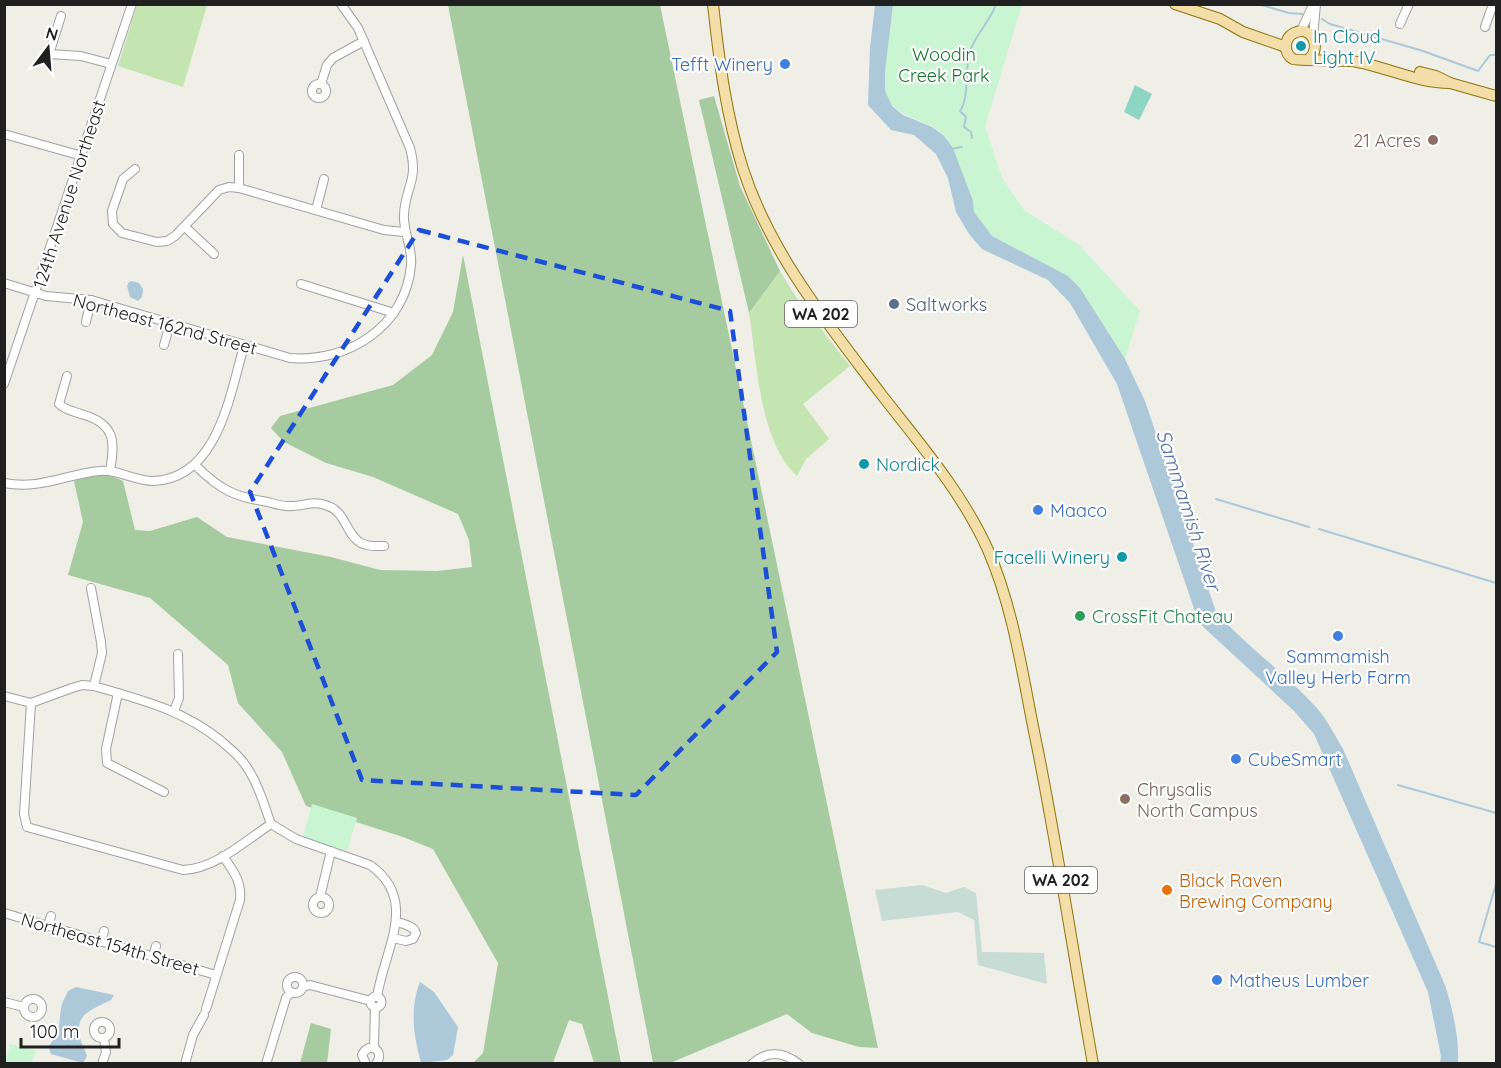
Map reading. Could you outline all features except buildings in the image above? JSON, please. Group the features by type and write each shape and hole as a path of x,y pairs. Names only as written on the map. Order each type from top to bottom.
{"main road":[{"name":"WA 202","path":"713,4 722,84 743,170 780,252 806,294 961,500 976,526 1000,580 1017,644 1040,762 1093,1064"},
{"path":"1175,4 1220,19 1243,32 1286,47"},
{"path":"1196,4 1264,32 1310,34 1314,41 1328,53 1436,76 1450,83 1497,96"},
{"path":"1296,33 1288,38 1286,47 1290,56 1299,61 1309,59 1352,61 1434,83 1450,83"},
{"path":"1309,59 1315,52 1314,41"}],"street":[{"name":"124th Avenue Northeast","path":"4,384 132,4"},
{"name":"Northeast 162nd Street","path":"4,283 46,296 91,300 290,358 322,358 341,353 380,329 403,299 408,284 411,249 404,232 404,213 414,174 414,163 410,148 364,41 341,4"},
{"path":"1400,24 1409,4"},
{"path":"1485,27 1493,4"},
{"path":"1296,33 1316,5"},
{"path":"1314,41 1316,5"},
{"path":"61,16 49,54 81,56 111,64"},
{"path":"321,84 327,65 333,58 364,41"},
{"path":"4,134 82,156"},
{"path":"239,154 239,188"},
{"path":"135,169 123,179 112,211 113,224 122,233 157,242 167,241 185,226 219,190 229,187 384,230 404,232"},
{"path":"316,210 324,179"},
{"path":"185,226 214,254"},
{"path":"301,284 394,313"},
{"path":"86,322 91,300"},
{"path":"164,345 170,324"},
{"path":"4,483 26,486 43,484 110,470 140,480 155,481 174,476 195,465 210,446 222,422 244,346"},
{"path":"67,376 59,404 64,409 93,417 108,430 115,447 110,470"},
{"path":"195,465 226,491 246,499 290,506 310,502 328,506 340,514 354,537 361,543 384,546"},
{"path":"91,588 102,653 94,686"},
{"path":"174,711 178,698 178,654"},
{"path":"4,696 32,703 82,685 94,686 174,711 215,736 246,765 272,825 287,836 370,865 380,872 393,893 397,922 374,1002 374,1047 380,1056 376,1064"},
{"path":"117,693 106,749 107,763 164,792"},
{"path":"32,703 24,814 27,827 183,870 198,869 272,825"},
{"path":"320,897 331,851"},
{"path":"185,1064 193,1035 205,1012 240,900 237,877 223,856"},
{"name":"Northeast 154th Street","path":"4,913 216,975"},
{"path":"48,926 51,916"},
{"path":"393,938 406,941 413,939 416,933 409,926 397,922"},
{"path":"101,942 104,931"},
{"path":"153,957 156,946"},
{"path":"291,992 287,985 292,978 300,980 303,987"},
{"path":"291,992 298,992 310,985 374,1002"},
{"path":"266,1064 286,998 291,992"},
{"path":"4,1002 24,1007"},
{"path":"102,1064 106,1052 104,1039"},
{"path":"366,1064 362,1058 363,1052 374,1047"},
{"path":"752,1064 758,1058 780,1054 800,1064"}],"highlighted area":[{"path":"419,230 730,311 777,652 636,795 362,780 250,492"}],"green space":[{"path":"137,5 207,5 183,87 118,66"},
{"path":"448,5 660,5 878,1048 859,1047 812,1033 787,1014 670,1063 653,1063"},
{"name":"Woodin Creek Park","path":"893,5 1022,5 985,126 1002,178 1024,210 1079,245 1140,311 1125,359 1080,288 1068,276 992,236 974,212 973,201 942,134 935,128 902,113 889,100 885,91 884,72"},
{"path":"1135,85 1152,94 1139,120 1124,112"},
{"path":"714,96 740,186 780,271 749,313 699,100"},
{"path":"463,255 621,1063 594,1063 582,1024 569,1020 553,1063 473,1063 483,1053 498,963 433,849 306,806 282,752 238,703 228,665 150,598 68,575 83,522 74,481 98,475 110,476 123,481 135,530 150,531 197,517 227,537 331,557 380,570 437,571 472,567 469,540 458,514 373,477 326,463 284,442 271,428 280,416 393,385 432,355 453,312"},
{"path":"780,271 796,297 850,366 803,404 829,439 806,459 797,476 784,461 767,422 749,313"},
{"path":"312,804 357,818 347,851 303,837"},
{"path":"311,1023 331,1029 327,1063 300,1063"},
{"path":"10,1044 36,1051 32,1062 37,1063 5,1063"}],"shaded area":[{"path":"875,5 893,5 885,71 885,91 892,106 903,115 932,127 943,135 953,148 973,201 974,212 992,236 1068,276 1080,288 1125,359 1145,401 1216,612 1315,706 1327,721 1343,749 1445,985 1455,1024 1458,1063 1440,1063 1441,1056 1428,992 1314,734 1294,711 1199,623 1117,384 1070,303 1048,280 982,249 969,234 956,212 948,178 936,154 914,135 891,130 868,105 870,48"},
{"path":"132,281 139,283 143,289 142,297 138,301 130,297 127,286"},
{"path":"922,885 946,893 964,887 976,893 982,952 1044,953 1047,984 978,965 974,920 958,912 882,921 875,890"},
{"path":"420,982 434,992 458,1027 453,1055 447,1060 421,1063 414,1023 415,1002"},
{"path":"76,987 114,995 111,1000 92,1009 80,1022 81,1040 87,1056 83,1063 51,1054 49,1049 58,1029 62,1004 68,991"}],"waterway":[{"path":"972,138 971,132 964,127 966,117 960,111 965,99 968,62 971,48 996,4"},
{"path":"1258,4 1289,13 1302,14"},
{"path":"1322,19 1330,24 1423,51 1478,71 1490,55 1496,55"},
{"path":"950,149 962,147"},
{"path":"1216,499 1309,527"},
{"path":"1319,529 1496,583"},
{"path":"1398,785 1496,813"},
{"path":"1496,884 1479,942 1496,947"}],"place":[{"name":"In Cloud Light IV","path":"1301,46"},
{"name":"Tefft Winery","path":"785,64"},
{"name":"21 Acres","path":"1433,140"},
{"name":"Saltworks","path":"894,304"},
{"name":"Nordick","path":"864,464"},
{"name":"Maaco","path":"1038,510"},
{"name":"Facelli Winery","path":"1122,557"},
{"name":"CrossFit Chateau","path":"1080,616"},
{"name":"Sammamish Valley Herb Farm","path":"1338,636"},
{"name":"CubeSmart","path":"1236,759"},
{"name":"Chrysalis North Campus","path":"1125,799"},
{"name":"Black Raven Brewing Company","path":"1167,890"},
{"name":"Matheus Lumber","path":"1217,980"}],"water label":[{"name":"Sammamish River","path":"1189,510"}]}
